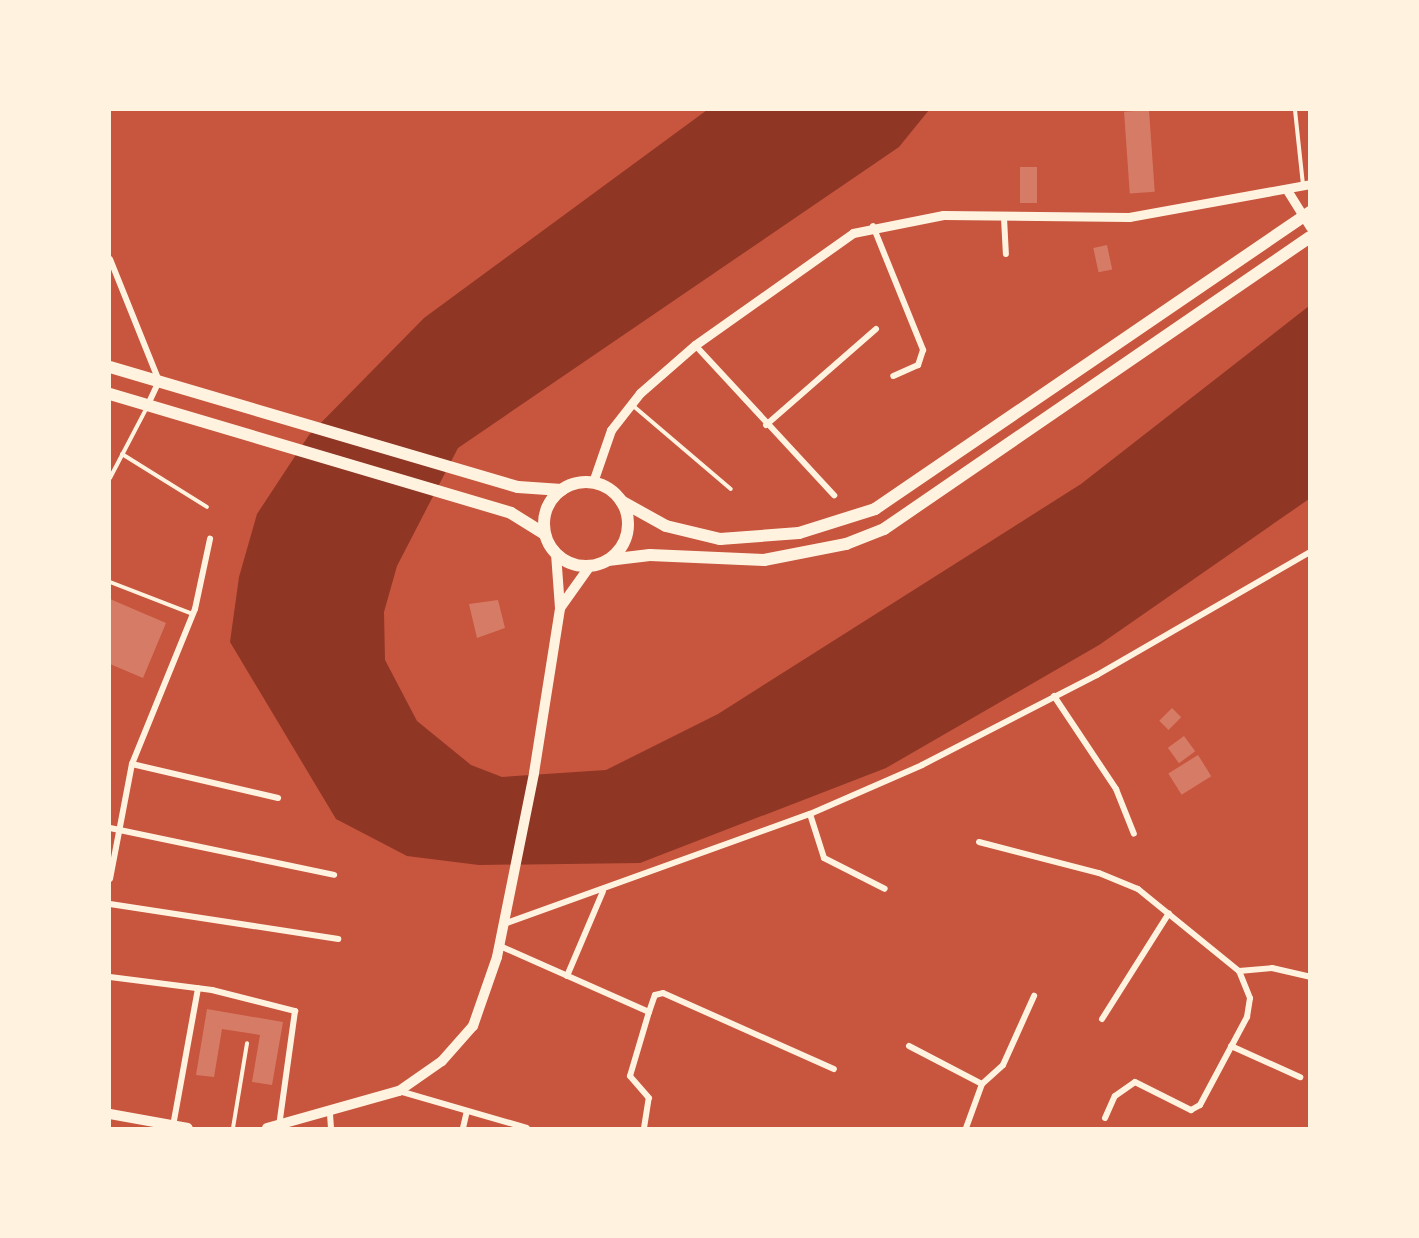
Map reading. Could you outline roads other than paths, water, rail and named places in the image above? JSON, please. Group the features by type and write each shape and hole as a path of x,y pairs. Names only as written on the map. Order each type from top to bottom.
{"main road":[{"path":"110,367 209,393 518,487 562,490 593,482 621,501 666,526 720,539 799,533 875,509 1308,218"},
{"path":"560,608 590,566 608,560 650,555 764,560 846,544 884,529 1310,237"},
{"path":"110,394 527,520 545,534 556,553 560,608 534,772 500,946 473,1026 442,1062 399,1091 330,1114 267,1128"},
{"path":"545,534 546,509 562,490"},
{"path":"608,560 628,533 621,501"},
{"path":"556,553 590,566"},
{"path":"110,1114 188,1128"}],"street":[{"path":"593,482 611,430 630,404 695,345 821,252 873,225 943,215 1004,218 1129,217 1306,185"},
{"path":"1287,190 1308,218"},
{"path":"1004,218 1006,254"},
{"path":"873,225 923,350 918,365 893,376"},
{"path":"110,259 159,381 148,405"},
{"path":"766,425 876,330"},
{"path":"695,345 766,425 834,495"},
{"path":"110,879 117,830 132,764 193,615 210,539"},
{"path":"504,924 603,891 810,814 1054,696 1310,552"},
{"path":"1054,696 1116,789 1134,834"},
{"path":"132,764 278,798"},
{"path":"810,814 824,858 885,890"},
{"path":"110,828 334,875"},
{"path":"979,842 1099,873 1138,889 1239,971 1249,1006 1200,1106 1191,1110 1135,1082 1116,1096 1105,1118"},
{"path":"567,976 603,891"},
{"path":"110,904 338,939"},
{"path":"1102,1019 1169,914"},
{"path":"500,946 649,1012"},
{"path":"1239,971 1272,968 1310,977"},
{"path":"110,977 198,988 295,1011 279,1127"},
{"path":"173,1126 198,988"},
{"path":"644,1128 649,1098 633,1082 630,1069 655,994 663,993 834,1069"},
{"path":"966,1128 982,1084 1003,1065 1034,996"},
{"path":"909,1046 982,1084"},
{"path":"1231,1046 1300,1077"},
{"path":"399,1091 528,1128"},
{"path":"463,1128 467,1111"},
{"path":"330,1114 331,1128"}],"lane":[{"path":"1295,110 1306,185"},
{"path":"630,404 731,489"},
{"path":"110,478 148,405"},
{"path":"122,454 207,507"},
{"path":"110,582 193,615"},
{"path":"233,1128 247,1043"}]}
